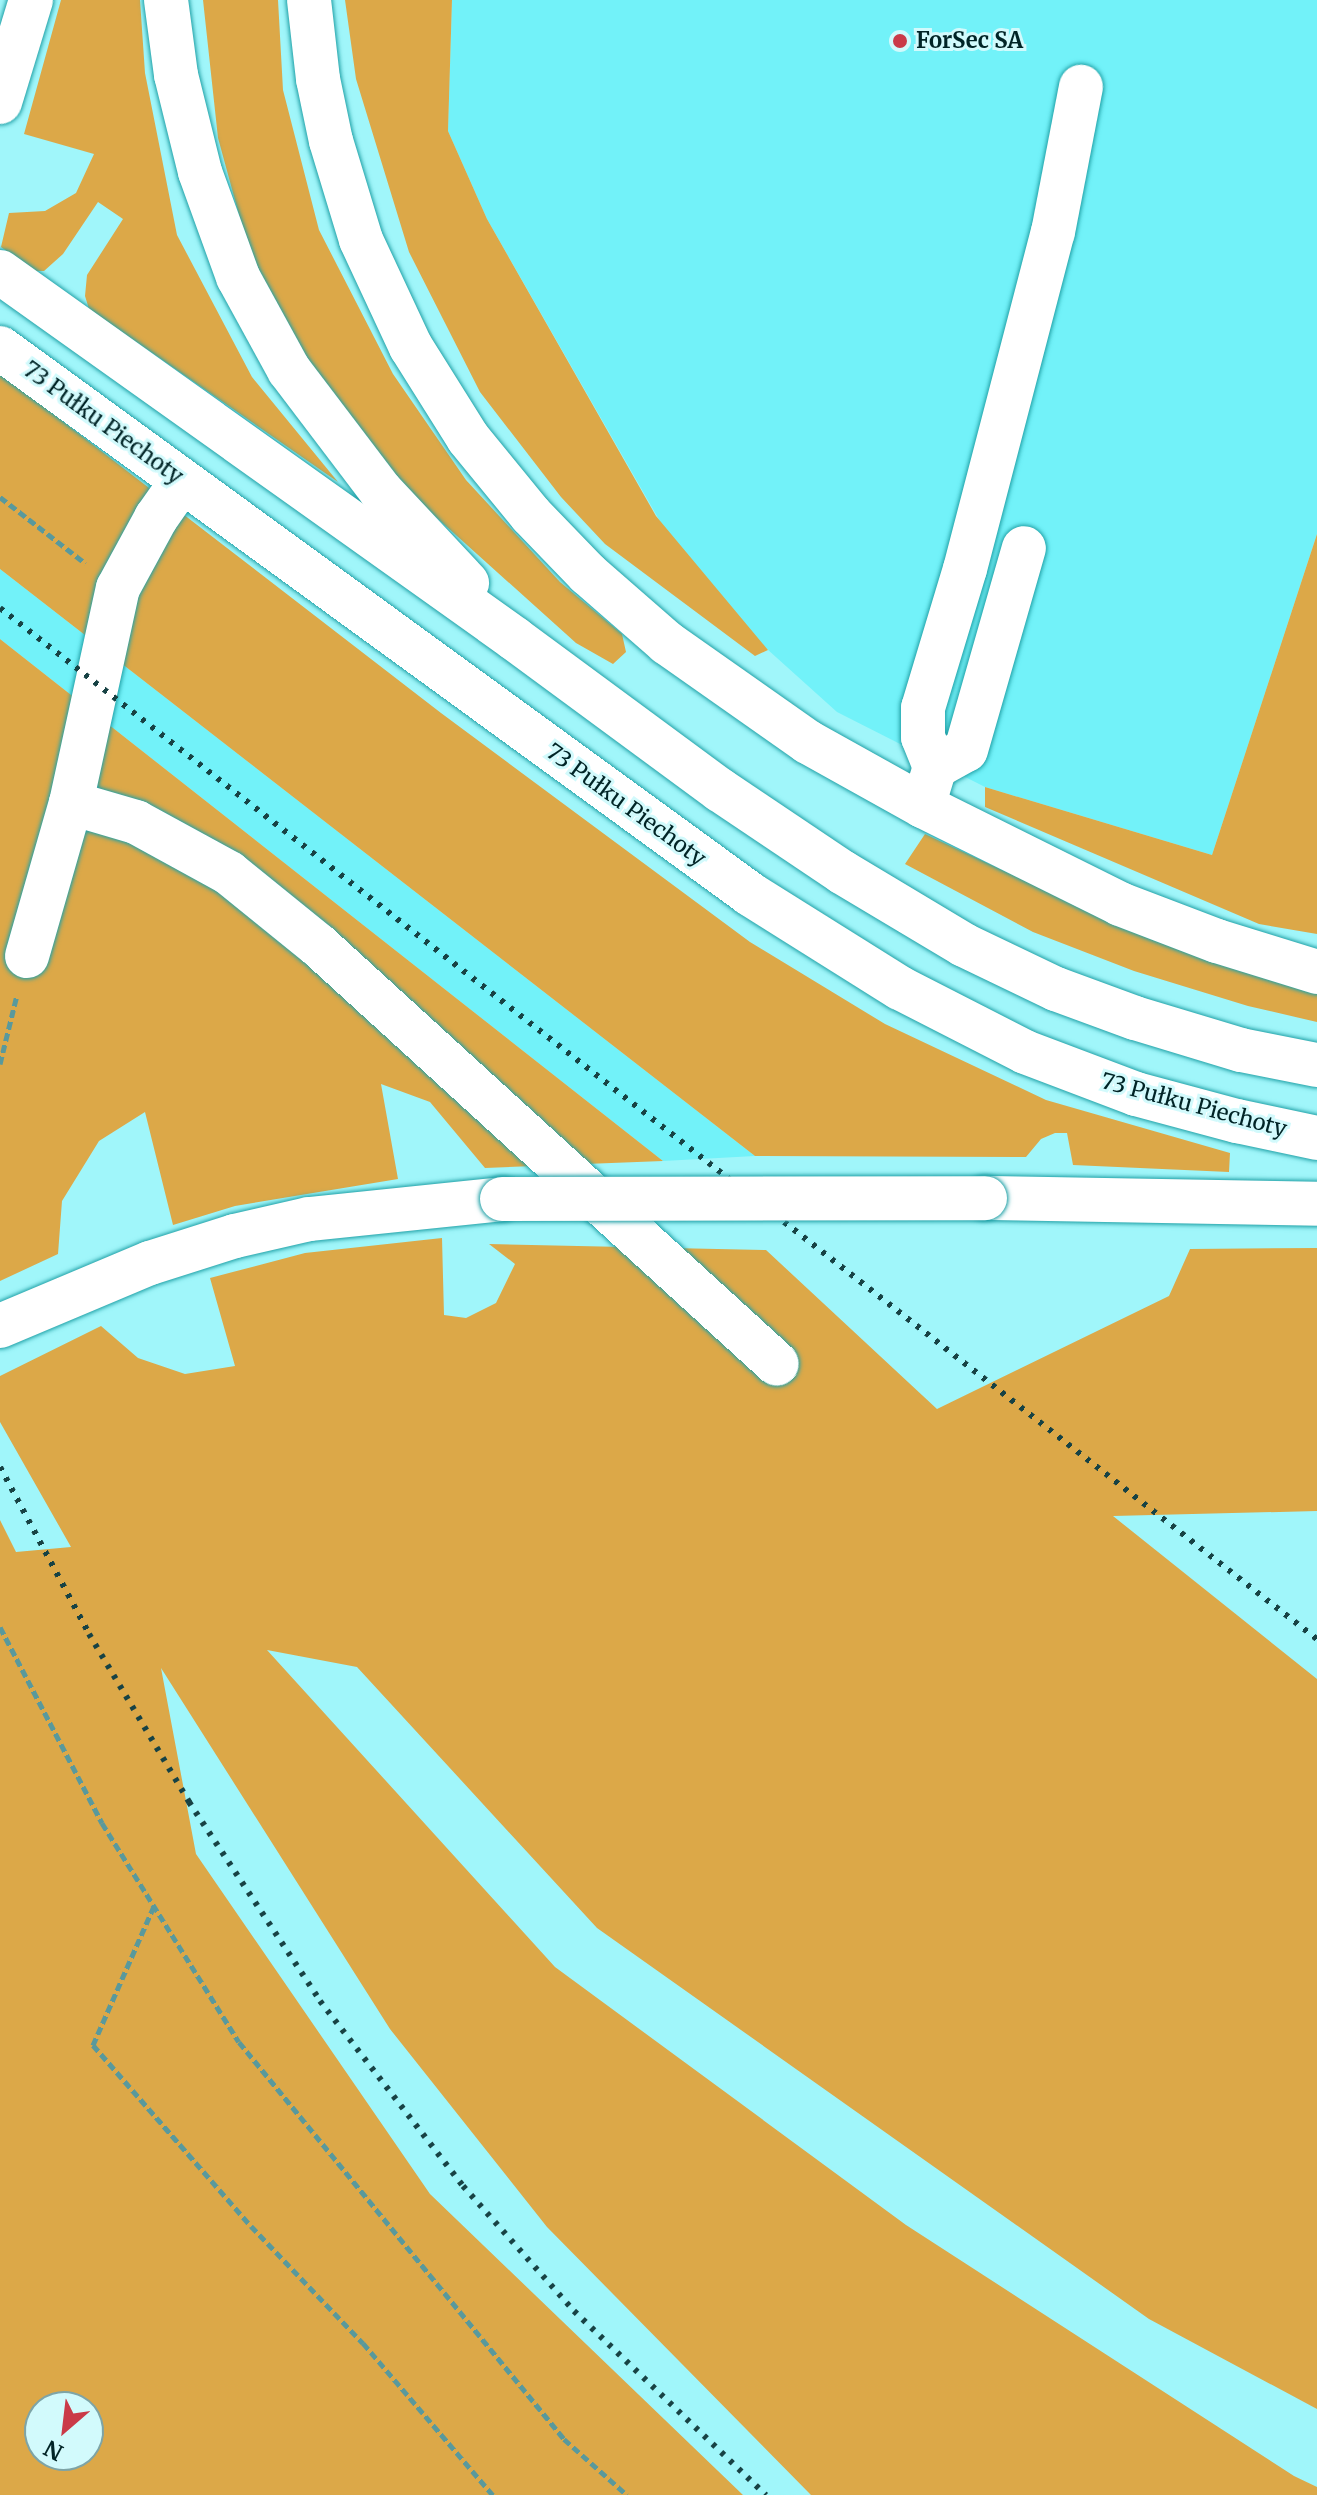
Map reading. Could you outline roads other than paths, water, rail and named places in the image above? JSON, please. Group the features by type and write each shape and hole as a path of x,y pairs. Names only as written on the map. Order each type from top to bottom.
{"main road":[{"path":"0,26 6,0"},
{"path":"0,102 31,0"},
{"path":"166,0 176,75 200,172 238,277 268,333 289,370 381,491 515,639"},
{"path":"309,0 328,125 361,240 411,347 468,438 531,515 588,574 667,643 808,742 929,786 1120,904 1217,941 1317,972"},
{"path":"929,786 923,708 965,569 1053,232 1081,87"},
{"path":"0,272 515,639 720,790 842,872 964,945 1056,989 1135,1018 1241,1050 1317,1065"},
{"name":"73 Pułku Piechoty","path":"0,348 750,894 900,988 1025,1052 1136,1094 1317,1138"},
{"path":"27,956 71,803 118,588 156,518 182,481"},
{"path":"929,786 966,750 1024,548"},
{"path":"71,803 136,822 229,873 318,945 777,1364"},
{"path":"0,1326 83,1289 192,1249 309,1219 502,1199 985,1198 1317,1204"}],"railway":[{"path":"0,608 1317,1639"},
{"path":"0,1467 89,1634 189,1802 320,2001 463,2186 574,2311 766,2495"}],"place":[{"name":"ForSec SA","path":"900,41"}]}
